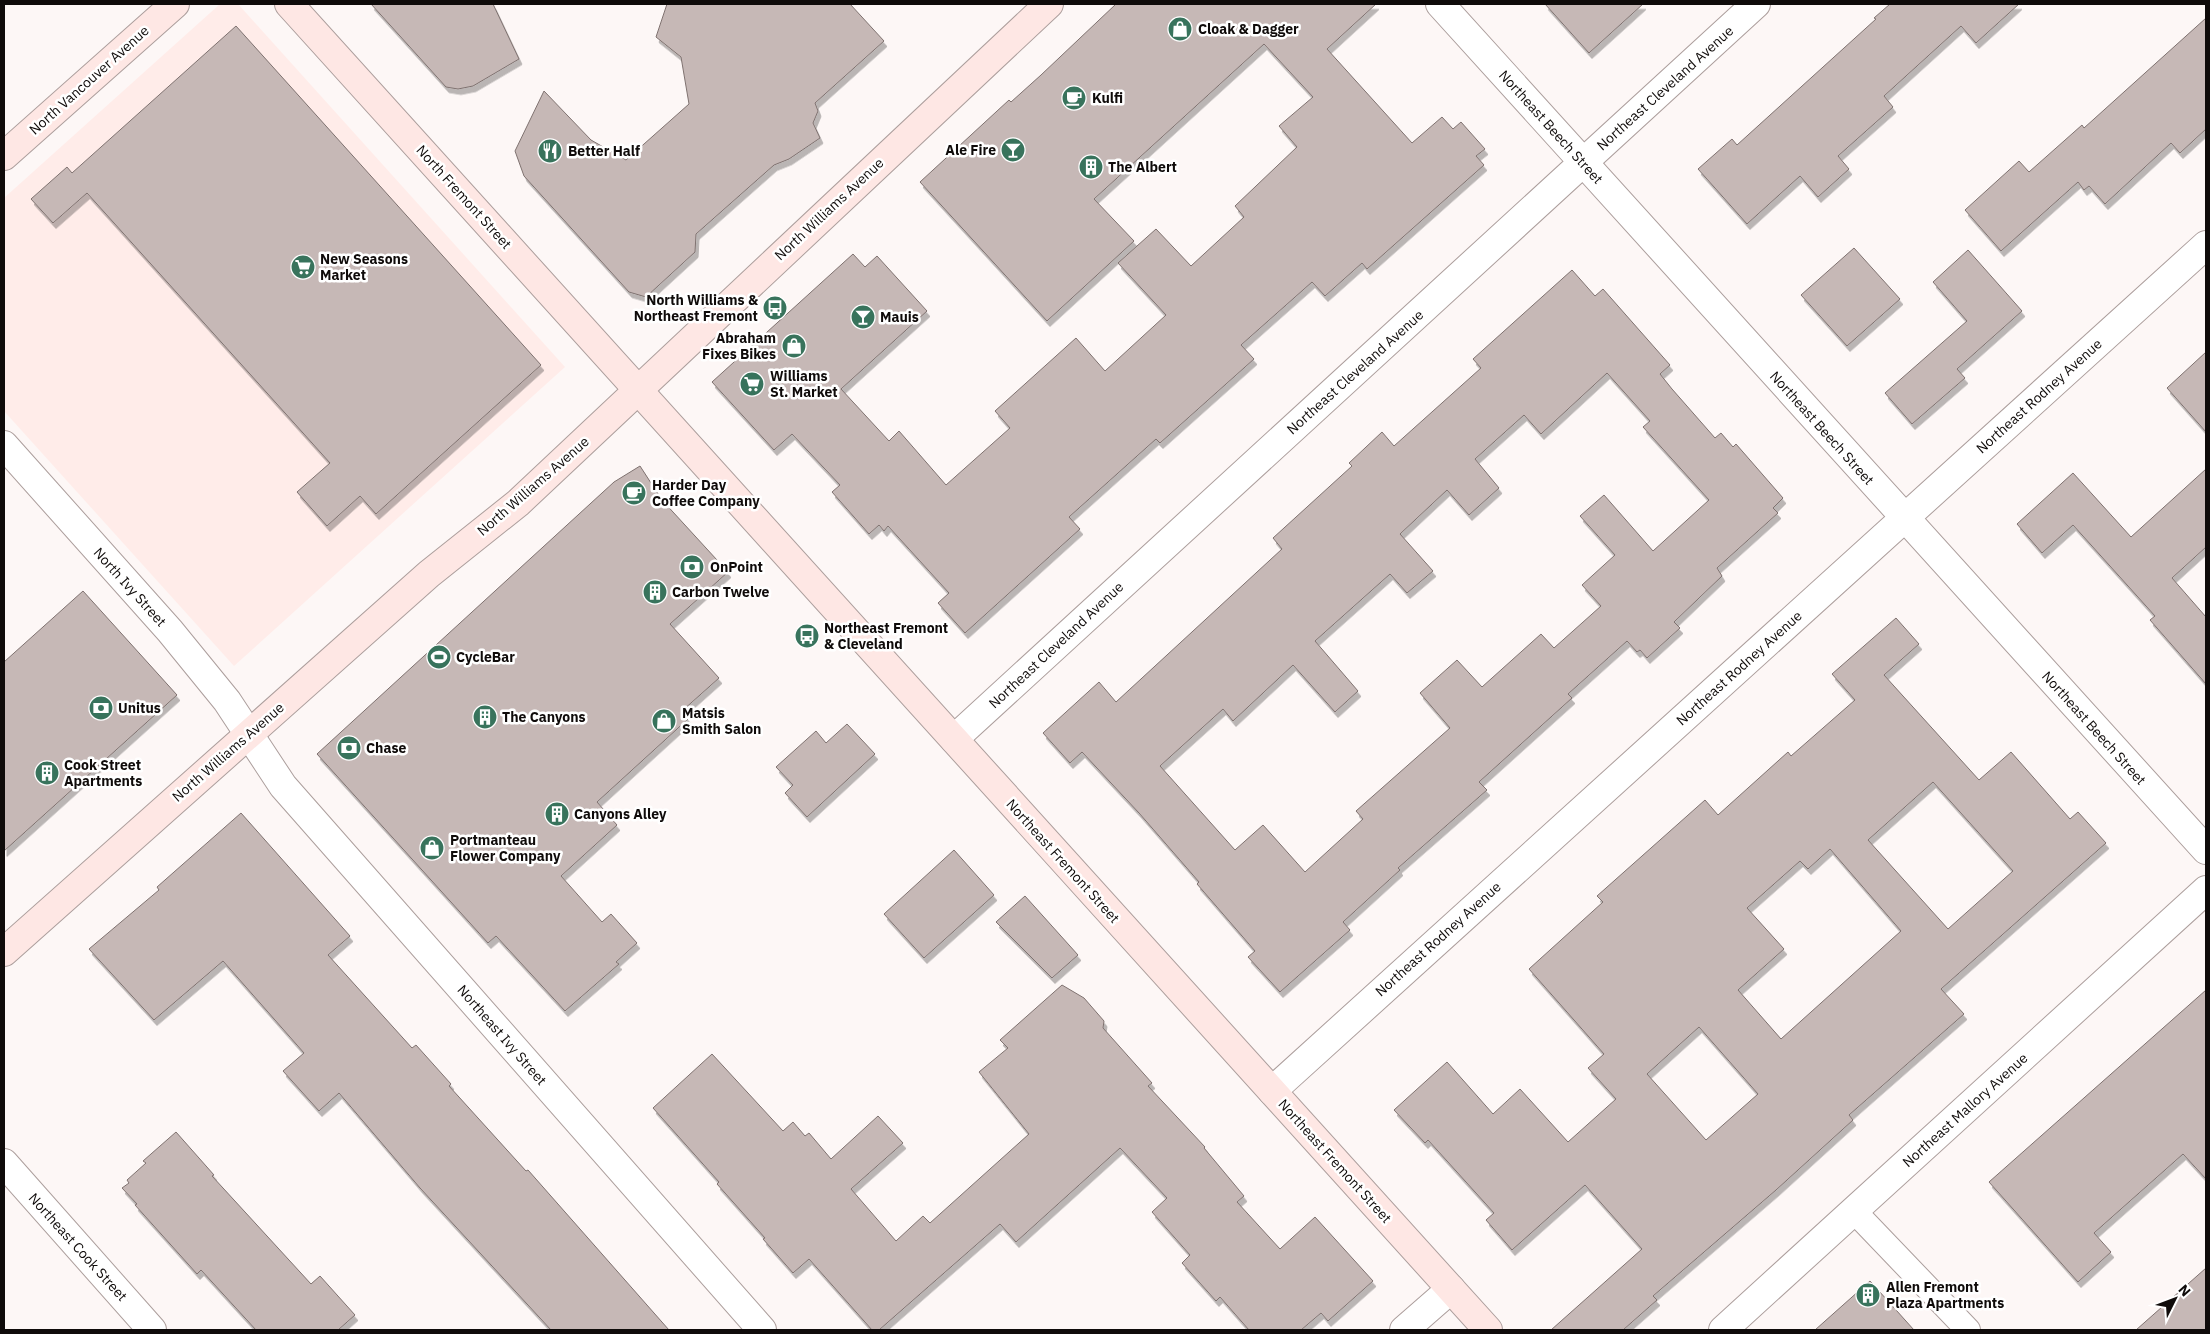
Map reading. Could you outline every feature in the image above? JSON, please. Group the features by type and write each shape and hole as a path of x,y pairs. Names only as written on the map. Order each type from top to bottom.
{"main road":[{"name":"North Vancouver Avenue","path":"4,156 175,4"},
{"name":"North Fremont Street","path":"289,4 640,390"},
{"name":"North Williams Avenue","path":"4,952 212,765 430,574 518,503 640,390 991,56 1049,4"},
{"name":"Northeast Fremont Street","path":"640,390 1488,1330"}],"street":[{"name":"Northeast Beech Street","path":"1440,4 2206,850"},
{"name":"Northeast Cleveland Avenue","path":"954,739 1756,4"},
{"name":"Northeast Rodney Avenue","path":"1272,1091 2206,245"},
{"name":"North Ivy Street","path":"4,445 170,631 227,702 248,735"},
{"name":"Northeast Ivy Street","path":"248,735 282,786 762,1330"},
{"name":"Northeast Mallory Avenue","path":"1723,1330 2206,890"},
{"name":"Northeast Cook Street","path":"4,1164 152,1330"},
{"path":"1404,1330 1451,1288"}],"lane":[{"path":"1854,1211 1968,1330"}],"shaded area":[{"path":"220,4 238,4 565,367 234,666 4,411 4,198"}],"building":[{"path":"371,4 493,4 519,59 473,86 458,89 446,87"},
{"path":"667,4 850,4 884,41 815,103 818,111 813,123 820,138 789,159 774,165 696,234 695,252 646,297 629,292 524,176 515,151 544,91 591,140 626,160 689,104 681,57 656,37"},
{"path":"1116,4 1376,4 1327,49 1412,143 1442,117 1453,129 1461,122 1485,149 1476,156 1484,165 1367,269 1362,263 1325,296 1312,282 1241,345 1254,359 1160,443 1156,439 1069,517 1080,529 965,633 938,603 949,593 888,526 884,531 879,525 869,534 832,492 840,485 792,434 774,450 712,382 853,254 865,267 877,256 927,311 841,389 889,441 899,431 946,485 1010,428 995,411 1076,338 1105,371 1166,315 1118,263 1156,229 1191,266 1244,217 1235,206 1297,147 1279,126 1313,97 1264,44 1094,199 1134,241 1047,321 920,182 1009,100 1011,102 1041,75"},
{"path":"1545,4 1643,4 1589,53"},
{"path":"1890,4 2019,4 1976,43 1961,26 1884,96 1893,107 1838,156 1849,169 1818,197 1800,176 1747,224 1698,169 1732,139 1737,145 1876,19 1874,18"},
{"path":"2206,18 2206,129 2180,153 2171,143 2105,204 2089,186 2084,190 2078,182 2001,251 1965,210 2019,161 2029,172 2082,125 2084,128"},
{"name":"New Seasons Market","path":"236,26 541,365 376,514 360,496 327,526 297,492 330,463 87,193 53,223 31,199 67,167 72,173"},
{"path":"1854,248 1900,299 1847,346 1801,295"},
{"path":"1968,250 2022,311 1957,369 1965,378 1912,424 1885,393 1967,321 1933,282"},
{"path":"1572,270 1595,296 1603,289 1670,365 1660,374 1672,389 1715,438 1721,433 1733,447 1736,444 1783,498 1773,508 1778,513 1717,568 1722,576 1674,622 1680,628 1647,658 1640,650 1637,652 1627,641 1568,694 1572,698 1479,782 1487,790 1398,868 1400,870 1343,922 1350,930 1280,992 1248,957 1255,951 1197,884 1199,882 1139,813 1082,752 1070,763 1043,733 1099,682 1116,702 1282,549 1273,538 1352,466 1349,463 1382,432 1394,446 1481,368 1473,359","holes":["1607,373 1650,421 1643,427 1709,500 1653,551 1604,495 1580,516 1615,555 1582,585 1601,606 1554,648 1541,634 1482,687 1457,660 1420,693 1450,728 1356,811 1363,819 1305,872 1263,825 1235,850 1160,766 1223,709 1233,721 1293,665 1335,712 1358,691 1315,641 1390,574 1407,593 1433,571 1400,534 1447,490 1469,515 1499,488 1475,459 1524,415 1541,434"]},
{"path":"2206,352 2206,432 2167,388"},
{"path":"640,466 662,500 728,572 670,624 719,678 682,711 688,719 597,802 617,825 561,876 602,922 611,914 637,943 616,962 619,964 565,1011 496,936 488,943 317,754 614,482"},
{"path":"2206,469 2206,547 2172,578 2206,617 2206,684 2150,620 2155,616 2073,525 2042,553 2017,524 2073,473 2131,537"},
{"name":"Cook Street Apartments","path":"83,591 177,695 4,851 4,662"},
{"path":"1896,618 1919,644 1884,675 1979,780 2011,752 2070,819 2078,812 2106,843 1941,989 1964,1014 1849,1115 1853,1120 1776,1190 1653,1296 1657,1300 1623,1330 1551,1330 1642,1249 1585,1185 1512,1250 1486,1220 1494,1213 1428,1140 1425,1143 1394,1110 1447,1062 1493,1114 1520,1089 1568,1142 1616,1099 1588,1068 1604,1054 1529,969 1603,902 1597,896 1705,800 1718,815 1788,752 1791,756 1855,700 1832,674","holes":["1933,782 2013,871 1948,929 1868,840","1830,849 1901,931 1781,1039 1738,990 1784,949 1747,908 1800,861 1808,869","1699,1027 1758,1094 1706,1140 1647,1074"]},
{"path":"847,724 875,754 807,817 785,793 793,785 776,767 816,731 826,743"},
{"path":"241,813 350,936 328,955 412,1048 416,1045 451,1084 449,1086 526,1171 528,1170 669,1330 551,1330 420,1188 339,1093 319,1111 283,1071 304,1053 223,961 154,1020 89,949 159,890 157,887"},
{"path":"954,850 994,895 924,958 884,914"},
{"path":"1025,896 1078,955 1052,978 996,922"},
{"path":"1062,985 1084,998 1104,1021 1103,1028 1152,1083 1148,1086 1205,1147 1244,1196 1237,1202 1280,1249 1315,1217 1373,1281 1328,1321 1321,1313 1301,1330 1249,1330 1220,1297 1216,1301 1182,1263 1190,1255 1152,1212 1167,1198 1120,1148 1016,1242 1000,1224 879,1330 872,1330 809,1259 793,1273 717,1184 719,1182 653,1108 712,1054 783,1131 793,1122 805,1136 809,1133 831,1159 878,1116 903,1143 851,1189 896,1241 923,1216 930,1223 1029,1134 979,1072 1008,1048 1000,1040"},
{"path":"2206,990 2206,1179 2183,1154 2094,1233 2111,1252 2078,1282 1989,1182"},
{"path":"176,1132 214,1175 212,1176 311,1284 320,1276 355,1315 338,1330 256,1330 201,1270 197,1274 122,1188 129,1183 127,1180 146,1163 143,1161"},
{"path":"2206,1268 2206,1330 2136,1330"},
{"name":"Allen Fremont Plaza Apartments","path":"1870,1281 1914,1330 1815,1330"}],"place":[{"name":"Cloak & Dagger","path":"1180,29"},
{"name":"Kulfi","path":"1074,98"},
{"name":"Ale Fire","path":"1013,150"},
{"name":"Better Half","path":"550,151"},
{"name":"The Albert","path":"1091,167"},
{"name":"New Seasons Market","path":"303,267"},
{"name":"North Williams & Northeast Fremont","path":"775,308"},
{"name":"Mauis","path":"863,317"},
{"name":"Abraham Fixes Bikes","path":"794,346"},
{"name":"Williams St. Market","path":"752,384"},
{"name":"Harder Day Coffee Company","path":"634,493"},
{"name":"OnPoint","path":"692,567"},
{"name":"Carbon Twelve","path":"655,592"},
{"name":"Northeast Fremont & Cleveland","path":"807,636"},
{"name":"CycleBar","path":"439,657"},
{"name":"Unitus","path":"101,708"},
{"name":"The Canyons","path":"485,717"},
{"name":"Matsis Smith Salon","path":"664,721"},
{"name":"Chase","path":"349,748"},
{"name":"Cook Street Apartments","path":"47,773"},
{"name":"Canyons Alley","path":"557,814"},
{"name":"Portmanteau Flower Company","path":"432,848"},
{"name":"Allen Fremont Plaza Apartments","path":"1868,1295"}]}
